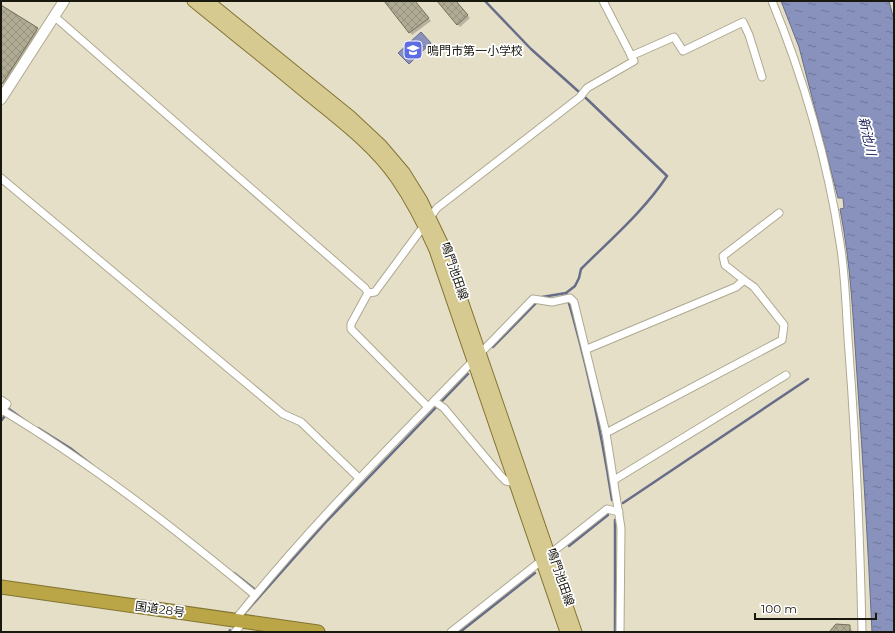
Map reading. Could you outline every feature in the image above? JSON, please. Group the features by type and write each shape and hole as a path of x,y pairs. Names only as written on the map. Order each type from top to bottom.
{"highway":[{"name":"国道28号","path":"1,587 238,624 318,632"}],"main road":[{"name":"鳴門池田線","path":"193,1 343,123 375,153 396,178 427,220"},
{"name":"鳴門池田線","path":"208,1 350,116 381,145 404,172 427,220 435,250 477,358 546,558 566,632"},
{"name":"鳴門池田線","path":"477,358 514,483 576,632"}],"street":[{"path":"1,98 64,1"},
{"path":"368,293 375,292 437,208 580,97 587,88 634,61 603,1"},
{"path":"772,1 792,51 819,143 832,194 840,244 859,505 862,632"},
{"path":"54,16 294,225 365,288 368,293"},
{"path":"631,56 674,37 683,51 743,22 749,35 762,77"},
{"path":"1,178 283,414 301,422 359,478"},
{"path":"606,433 782,340 784,325 754,287 725,265 723,256 779,213"},
{"path":"586,349 736,286 744,280"},
{"path":"368,293 351,324 351,329 428,407"},
{"path":"238,624 257,592 359,478 428,407 436,402 533,299 552,302 570,298 574,302 606,433 619,512 622,550 620,632"},
{"path":"614,480 786,375"},
{"path":"436,402 444,408 500,475 506,481 514,483"},
{"path":"4,409 71,454 257,592"},
{"path":"451,632 607,509 619,512"}],"water":[{"name":"新池川","path":"781,1 889,1 894,20 894,632 872,632 853,312 847,251 840,209 844,208 843,198 838,198 799,47"},
{"path":"421,32 431,43 409,64 398,53"}],"building":[{"path":"384,1 415,1 429,18 409,33"},
{"path":"437,1 456,1 468,15 457,25"},
{"path":"1,5 38,28 2,84 1,83"},
{"path":"836,624 850,625 850,632 829,632"}],"waterway":[{"path":"485,1 531,49 588,100 667,176 637,213 581,269 575,286 566,293 542,297 493,347"},
{"path":"566,293 592,395 612,500"},
{"path":"245,613 325,523 468,374"},
{"path":"623,503 808,379"},
{"path":"9,409 27,422"},
{"path":"1,421 7,413"},
{"path":"38,428 70,448 92,465"},
{"path":"569,546 608,515"},
{"path":"615,520 615,632"},
{"path":"234,573 257,591"},
{"path":"460,632 535,573"}],"place":[{"name":"鳴門市第一小学校","path":"413,50"}]}
